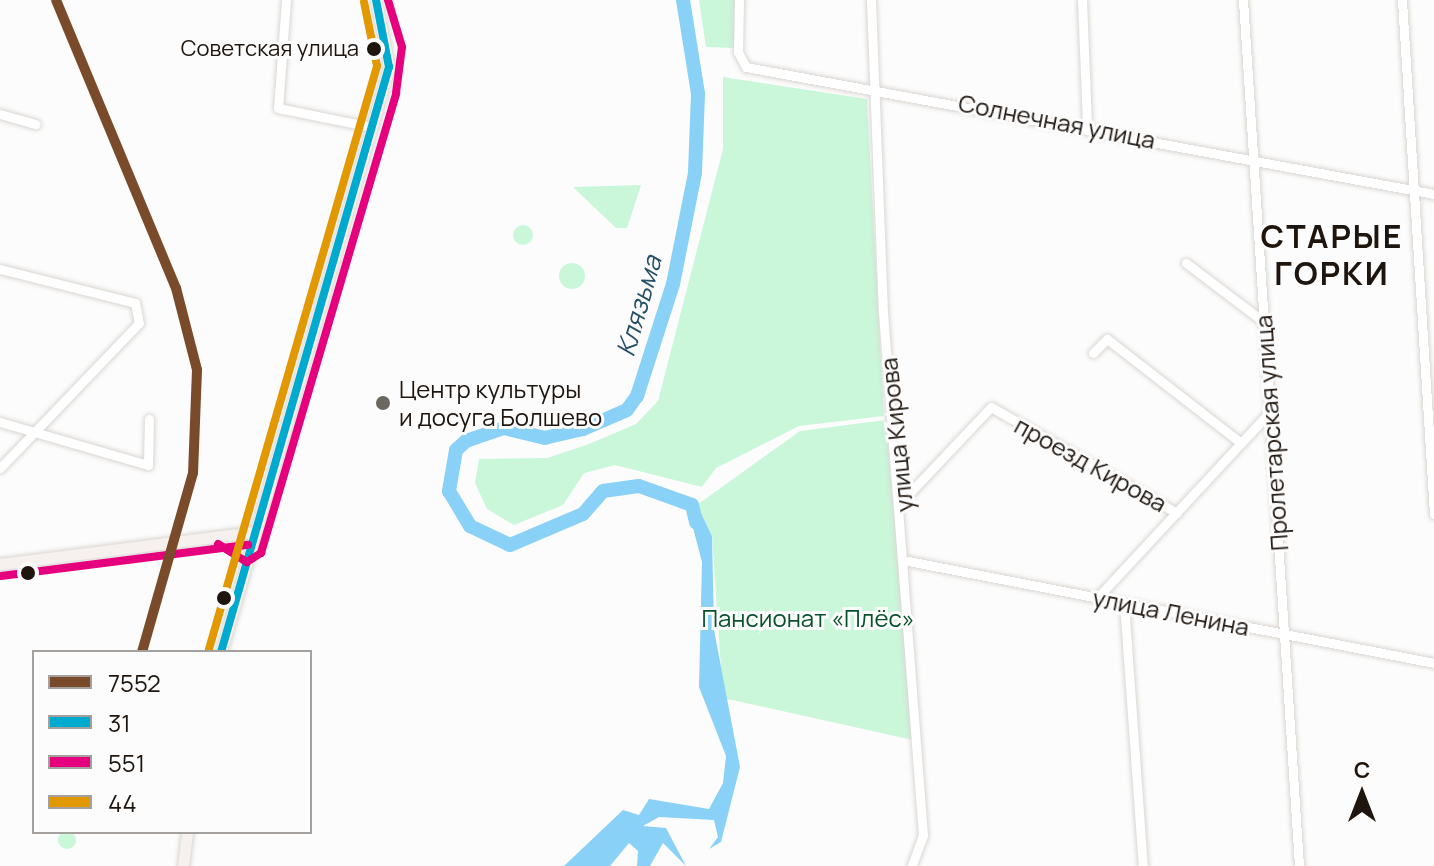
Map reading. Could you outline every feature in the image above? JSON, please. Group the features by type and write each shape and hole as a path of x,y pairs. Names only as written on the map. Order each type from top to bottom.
{"main road":[{"path":"222,650 389,67 376,0"},
{"path":"0,564 254,532"},
{"path":"225,534 249,550"},
{"path":"183,866 187,834"}],"street":[{"path":"286,0 278,108 371,127"},
{"name":"Солнечная улица","path":"739,0 738,52 746,67 873,85 1434,194"},
{"name":"улица Кирова","path":"871,0 883,312 908,561 923,835 916,865"},
{"path":"1082,0 1087,127"},
{"name":"Пролетарская улица","path":"1243,0 1299,866"},
{"path":"1402,0 1434,514"},
{"path":"0,114 36,124"},
{"path":"1186,263 1264,322"},
{"path":"0,269 135,303 139,323 32,431 0,468"},
{"path":"1093,353 1107,339 1240,442"},
{"name":"проезд Кирова","path":"903,500 991,407 1177,513"},
{"path":"1097,598 1271,411"},
{"path":"0,422 148,465 149,419"},
{"name":"улица Ленина","path":"908,561 1434,663"},
{"path":"1124,603 1143,866"}],"green space":[{"path":"699,0 736,0 734,48 706,47"},
{"path":"723,77 867,99 884,416 799,426 716,468 702,487 615,465 584,473 563,505 514,525 487,509 475,483 479,459 547,458 636,424 658,401 723,149"},
{"path":"641,185 627,228 616,228 573,187"},
{"path":"519,225 527,225 533,235 527,245 519,245 513,239 513,231"},
{"path":"572,263 582,266 585,276 582,286 572,289 562,286 559,276 562,266"},
{"name":"Пансионат «Плёс»","path":"886,420 913,740 723,698 712,536 697,505 800,431"},
{"path":"59,834 76,836 76,844 71,849 63,849 58,844"}],"water":[{"path":"687,505 697,505 712,536 714,630 740,767 721,842 709,849 718,837 714,820 659,817 643,826 666,828 686,866 663,843 650,866 637,866 638,851 629,843 610,866 564,866 623,810 639,815 649,799 709,809 723,783 726,756 699,687 702,562"}],"waterway":[{"name":"Клязьма","path":"683,0 698,94 695,173 673,284 637,396 627,410 583,429 545,438 504,428 466,441 456,450 449,491 470,526 510,545 583,514 603,491 639,486 692,505 696,523"}],"transit line":[{"name":"7552","path":"56,0 176,288 197,370 193,473 143,650"},
{"name":"31","path":"222,650 389,67 376,0"},
{"name":"551","path":"218,544 247,562 261,553 396,93 402,47 388,0"},
{"name":"44","path":"209,649 377,66 364,2"},
{"name":"551","path":"1,576 248,545"}],"place":[{"name":"Советская улица","path":"374,49"},
{"name":"Центр культуры и досуга Болшево","path":"383,403"}],"district":[{"name":"СТАРЫЕ ГОРКИ","path":"1332,256"}]}
